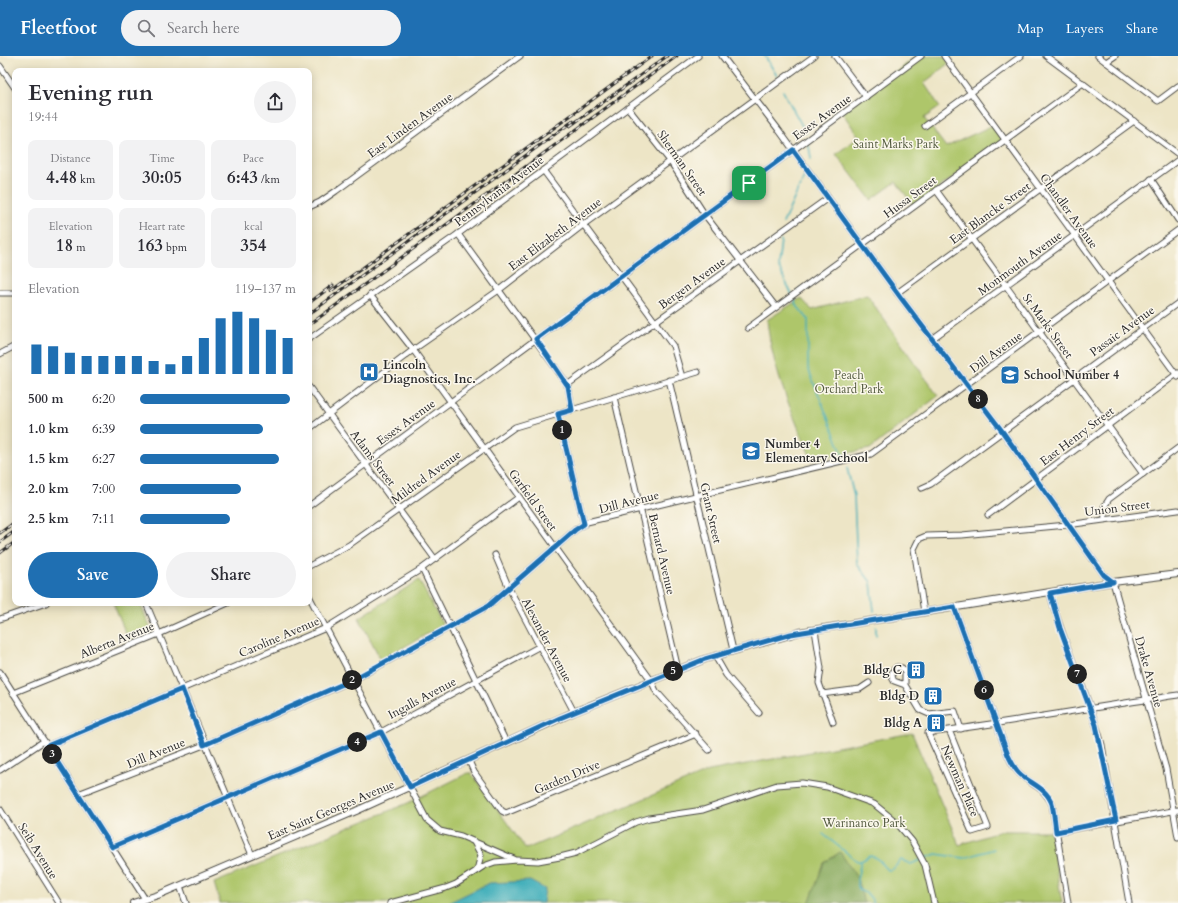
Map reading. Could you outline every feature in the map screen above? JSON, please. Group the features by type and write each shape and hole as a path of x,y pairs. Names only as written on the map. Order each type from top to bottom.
{"main road":[{"name":"East Saint Georges Avenue","path":"134,903 180,886 252,856 469,761 506,742 574,712 678,669 733,650 791,634 1113,582 1178,574"}],"street":[{"name":"East Linden Avenue","path":"312,205 331,195 520,56"},
{"name":"Pennsylvania Avenue","path":"312,337 458,234 698,56"},
{"path":"722,56 756,99 897,293 1002,431 1067,525 1104,575 1113,582"},
{"name":"East Elizabeth Avenue","path":"312,427 413,350 499,290 583,225 814,56"},
{"path":"835,56 866,97"},
{"name":"Essex Avenue","path":"312,504 921,56"},
{"name":"Chandler Avenue","path":"944,56 1177,375"},
{"path":"925,126 1021,56"},
{"path":"1046,56 1178,154"},
{"path":"1098,56 1158,101 1178,86"},
{"path":"1106,62 1115,56"},
{"path":"0,66 12,84"},
{"name":"Hussa Street","path":"748,328 1083,83"},
{"name":"Sherman Street","path":"628,108 670,162 705,215 776,307"},
{"name":"East Blancke Street","path":"897,293 1134,120"},
{"name":"Monmouth Avenue","path":"932,339 1178,160"},
{"path":"543,170 620,277 673,346 682,376"},
{"path":"1152,179 1178,220"},
{"name":"St Marks Street","path":"936,190 1143,474"},
{"name":"Bergen Avenue","path":"567,385 828,198"},
{"name":"Dill Avenue","path":"78,794 204,745 354,680 488,606 555,547 584,524 871,454 1178,230"},
{"path":"458,234 536,339 567,385 572,410 698,372"},
{"path":"0,293 12,293"},
{"name":"Garfield Street","path":"370,295 413,350 484,448 651,680 656,691 710,750"},
{"name":"Passaic Avenue","path":"922,488 931,484 1178,303"},
{"path":"0,354 12,348"},
{"name":"East Henry Street","path":"988,515 1107,425 1177,375"},
{"name":"Grant Street","path":"669,380 733,650"},
{"name":"Adams Street","path":"312,392 435,559"},
{"name":"Bernard Avenue","path":"614,397 678,669"},
{"name":"Mildred Avenue","path":"312,564 349,545 515,426 572,410"},
{"path":"558,414 584,524"},
{"path":"1105,519 1104,507 1107,501 1178,448"},
{"name":"Caroline Avenue","path":"0,770 46,743 182,689 326,628 422,569 518,496"},
{"name":"Union Street","path":"924,612 915,545 922,537 962,535 1067,525 1178,510"},
{"name":"Alexander Avenue","path":"495,555 509,588 574,712"},
{"path":"422,569 506,742"},
{"name":"Drake Avenue","path":"1113,582 1166,769 1176,810 1178,837"},
{"path":"1050,593 1060,628 1102,745 1129,903"},
{"path":"312,602 418,804 433,826 440,831 474,842 517,860"},
{"path":"0,619 37,606"},
{"path":"147,606 204,745 252,856"},
{"name":"Alberta Avenue","path":"13,693 159,634 221,606"},
{"path":"954,607 996,724 1015,769 1020,775 1037,784 1052,804 1068,903"},
{"path":"815,630 821,668 819,683 833,722"},
{"name":"Ingalls Avenue","path":"112,847 381,732 540,646"},
{"path":"715,656 726,675 759,713"},
{"path":"0,672 145,899"},
{"path":"822,694 860,689 870,683"},
{"path":"905,685 920,710 929,714 955,711 961,729"},
{"name":"Newman Place","path":"949,730 988,827 972,832 928,733 949,730 961,729 996,724 1178,694"},
{"name":"Garden Drive","path":"469,761 474,772 502,811 506,812 696,734"},
{"path":"390,903 446,888 456,884 494,862 517,860 538,861 576,853 636,822 649,818 703,810 777,785 802,783 827,787 874,804 895,821 912,841 925,865 934,903"},
{"name":"Seib Avenue","path":"0,809 59,903"},
{"path":"1056,832 1176,810"},
{"path":"474,842 481,855 477,871"},
{"path":"180,886 186,903"}],"green space":[{"name":"Saint Marks Park","path":"917,56 944,56 949,63 924,83 940,107 924,118 946,147 993,125 1004,140 914,206 896,182 871,200 836,154 859,137 842,112"},
{"name":"Peach Orchard Park","path":"867,295 938,396 870,449 812,460 778,374 773,357 767,320 801,298 812,310"},
{"path":"419,580 443,625 381,660 359,618"},
{"path":"114,606 141,606 152,632 129,641"},
{"name":"Warinanco Park","path":"912,733 959,845 1001,831 1050,831 1062,903 220,903 214,883 408,803 468,773 471,773 526,849 709,771"},
{"path":"840,852 857,878 864,903 809,903 824,863"}],"water":[{"path":"530,881 545,889 543,903 448,903 489,883"}],"waterway":[{"path":"765,56 777,76"},
{"path":"783,91 806,133"},
{"path":"809,146 811,159"},
{"path":"783,223 804,177"},
{"path":"781,240 778,266 798,307 808,319 808,368 844,458"},
{"path":"847,468 854,496 857,564 871,582 874,611"},
{"path":"876,627 876,636"},
{"path":"823,834 857,861 861,861 870,856 877,858 888,870 893,869 901,860 911,864 936,854 964,858 994,849"},
{"path":"861,861 857,880 859,890 866,893 873,903"}],"railway":[{"path":"331,291 652,56"},
{"path":"570,126 667,56"},
{"path":"312,323 677,56"},
{"path":"312,312 573,121"},
{"path":"312,301 333,285"},
{"path":"0,533 12,524"},
{"path":"0,542 12,533"},
{"path":"0,553 12,544"}],"place":[{"name":"Lincoln Diagnostics, Inc.","path":"369,372"},
{"name":"School Number 4","path":"1010,375"},
{"name":"Number 4 Elementary School","path":"751,451"},
{"name":"Bldg C","path":"916,670"},
{"name":"Bldg D","path":"933,696"},
{"name":"Bldg A","path":"936,723"}],"route":[{"path":"793,150 901,298 1002,431 1067,525 1104,575 1113,582 1050,593 1060,628 1102,745 1116,820 1056,832 1052,804 1046,794 1037,784 1020,775 1015,769 1008,755 954,607 791,634 705,659 560,718 410,787 381,732 112,847 47,746 182,689 204,745 352,680 488,606 575,530 584,524 558,414 572,410 568,386 536,339 749,183 793,150"}]}
